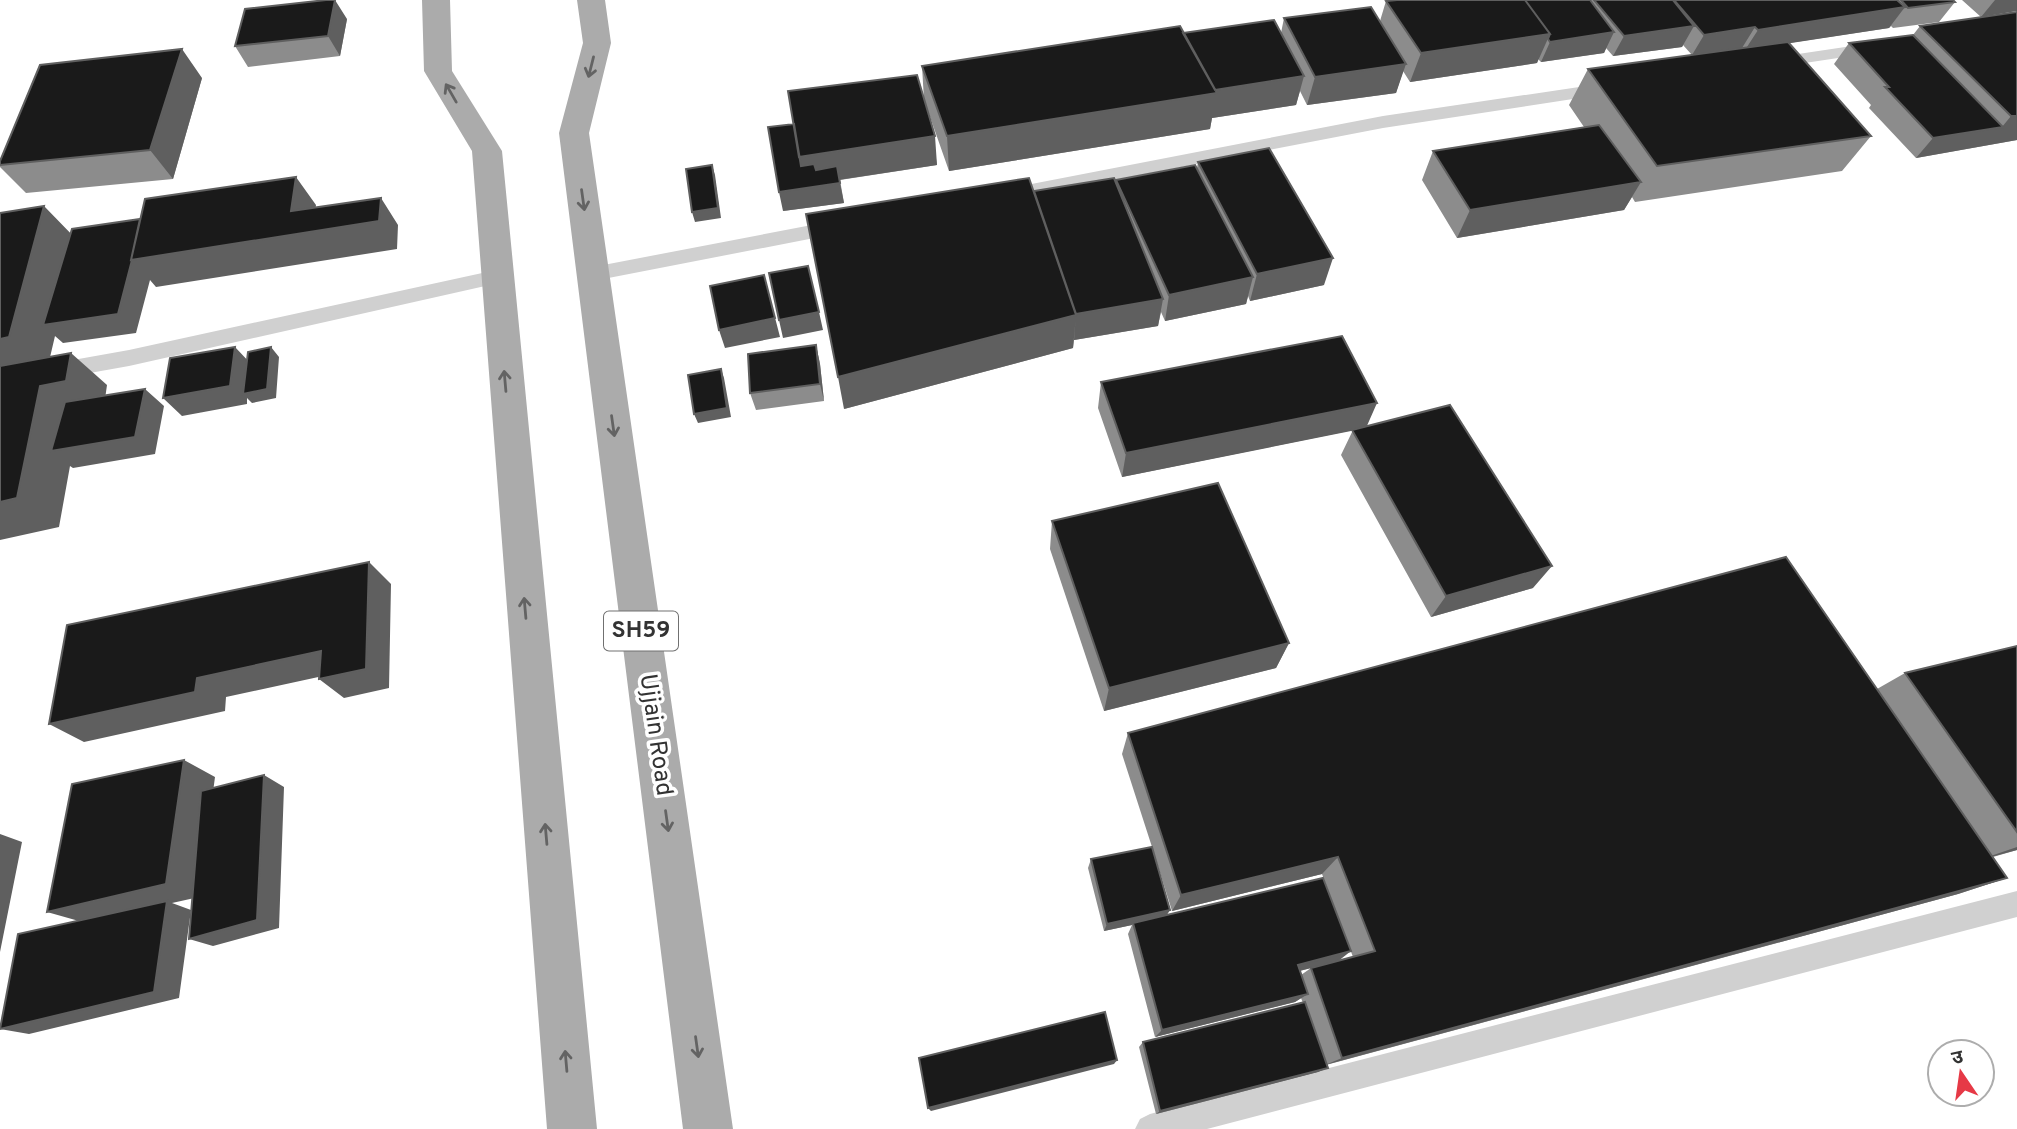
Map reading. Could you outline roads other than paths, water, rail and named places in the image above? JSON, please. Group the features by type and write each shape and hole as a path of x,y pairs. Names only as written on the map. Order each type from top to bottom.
{"main road":[{"path":"436,0 438,71 487,151 572,1129"},
{"name":"Ujjain Road","path":"591,0 597,43 574,132 708,1129"}],"lane":[{"path":"1755,66 1893,45"},
{"path":"988,198 1383,122 1631,85"},
{"path":"593,274 852,224"},
{"path":"0,381 129,358 496,277"},
{"path":"1150,1129 2017,904"}]}
